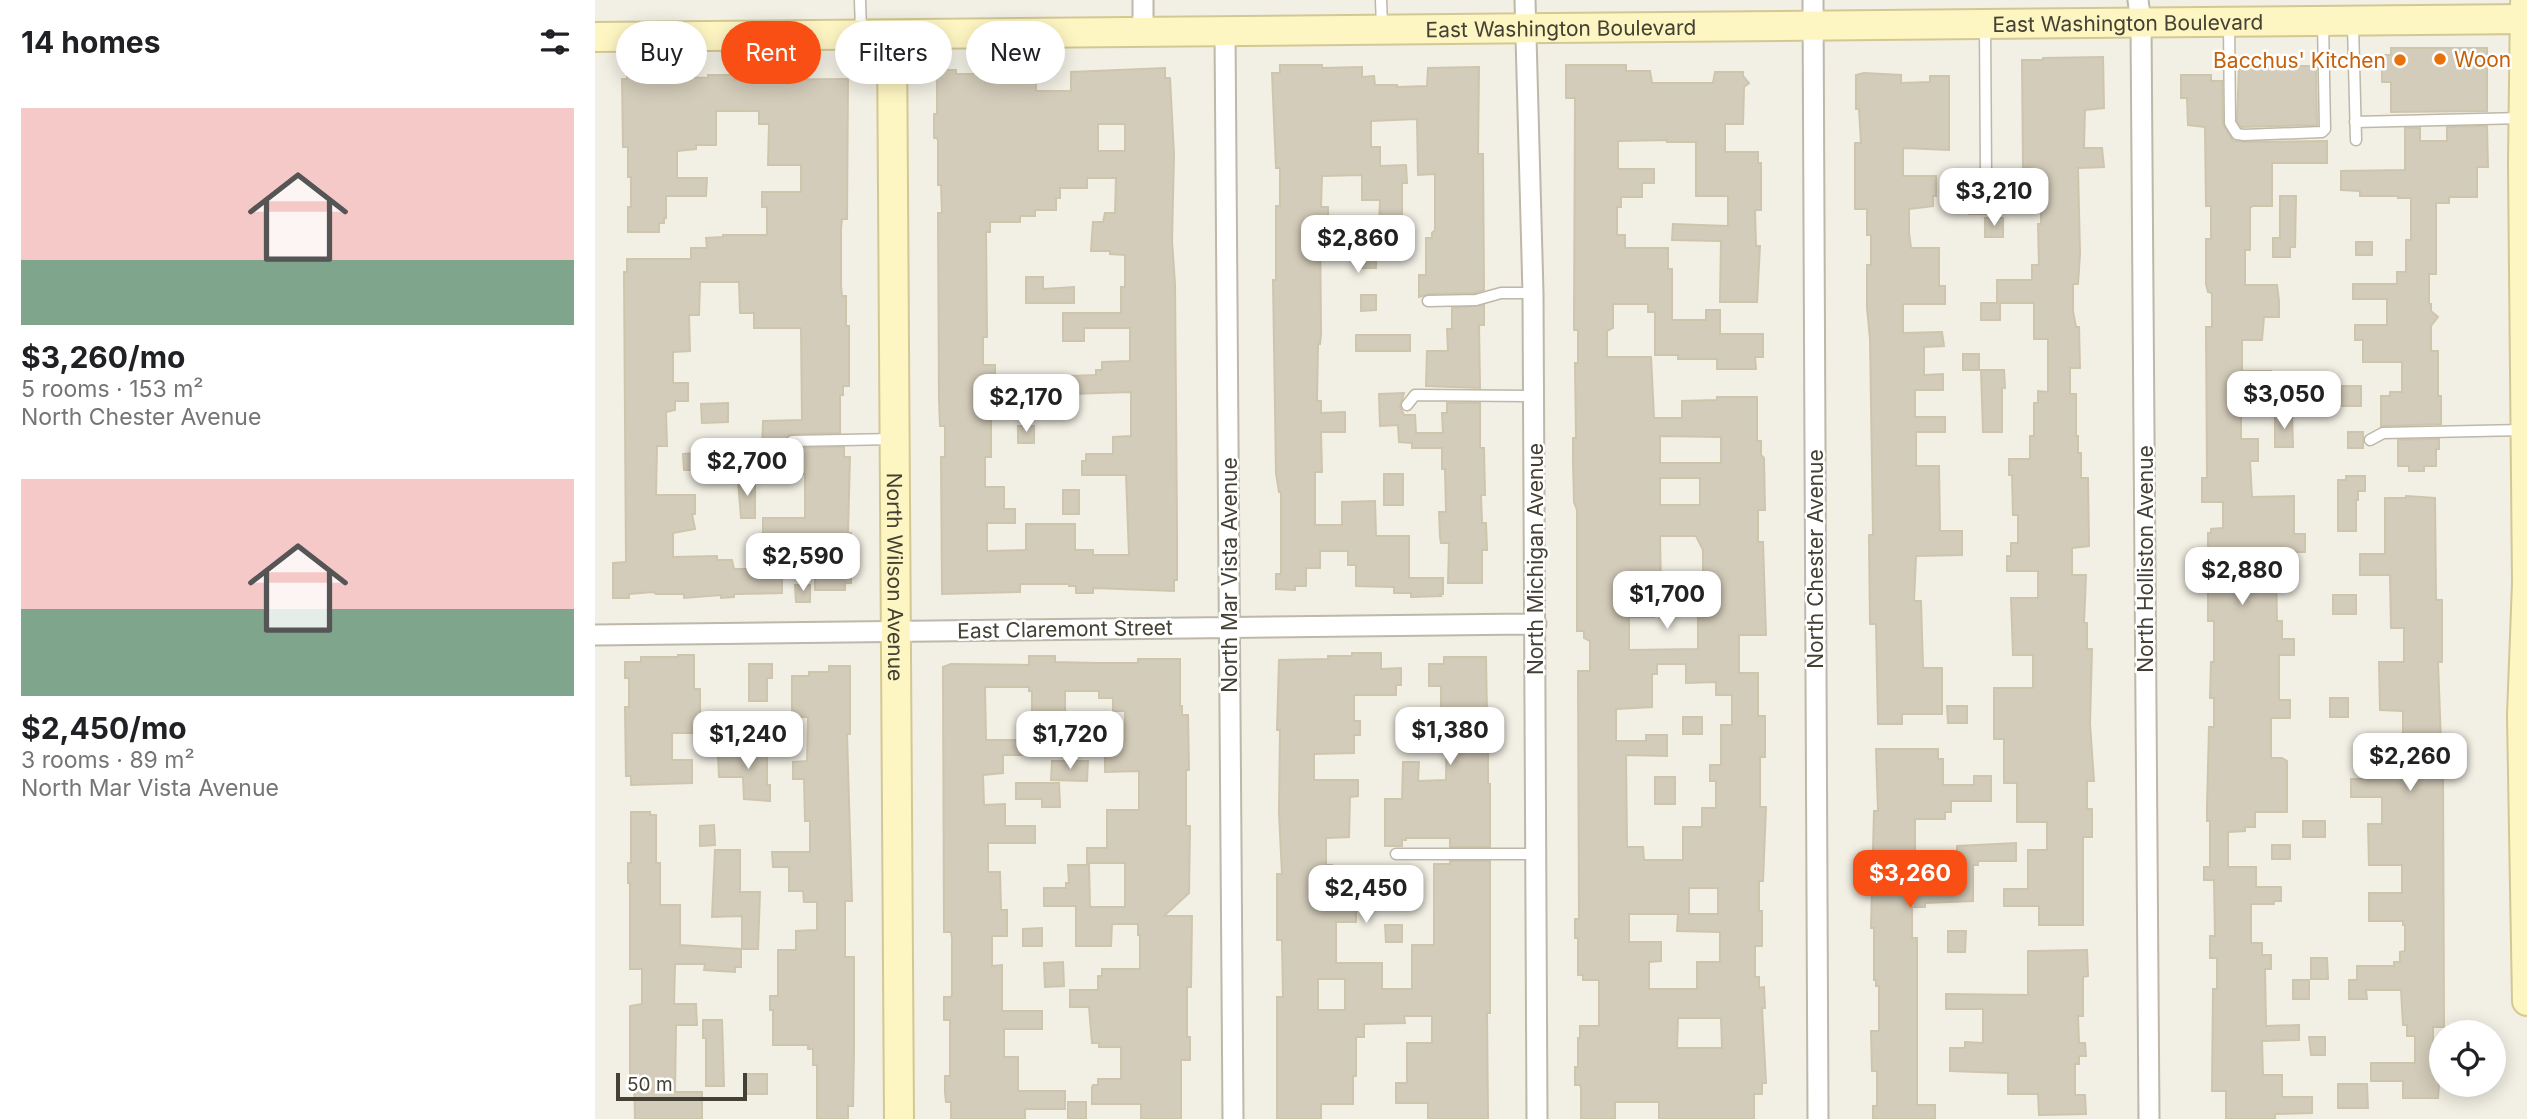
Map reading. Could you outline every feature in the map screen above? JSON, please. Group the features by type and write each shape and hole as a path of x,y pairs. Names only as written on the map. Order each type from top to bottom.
{"street":[{"path":"1143,0 1143,31"},
{"name":"East Washington Boulevard","path":"952,34 1382,30 1526,13 1812,13 1985,24 2139,11 2229,22 2526,13"},
{"name":"North Holliston Avenue","path":"2139,11 2149,1119"},
{"name":"North Michigan Avenue","path":"1526,13 1533,293 1537,1119"},
{"name":"North Chester Avenue","path":"1812,13 1818,1119"},
{"path":"2526,13 2527,1001"},
{"name":"North Mar Vista Avenue","path":"1225,31 1233,1119"},
{"name":"East Washington Boulevard","path":"595,37 835,35"},
{"name":"North Wilson Avenue","path":"892,84 899,1119"},
{"name":"East Claremont Street","path":"595,635 1535,624"}],"lane":[{"path":"860,0 861,21"},
{"path":"1381,0 1382,30"},
{"path":"2229,22 2230,123 2232,130 2244,135 2325,130 2341,18"},
{"path":"2341,18 2356,140"},
{"path":"1985,24 1986,177"},
{"path":"2355,122 2525,118"},
{"path":"1428,301 1476,300 1501,293 1533,293"},
{"path":"1407,405 1415,395 1534,396"},
{"path":"2370,440 2383,433 2526,430"},
{"path":"792,441 894,439"},
{"path":"1396,854 1537,854"}],"building":[{"path":"2391,48 2487,48 2487,111 2391,112 2391,82 2382,82 2382,55 2391,55"},
{"path":"2103,57 2104,108 2085,110 2084,148 2102,148 2104,167 2078,168 2080,254 2078,284 2073,284 2073,311 2076,327 2079,327 2080,368 2070,368 2070,394 2076,394 2076,436 2078,453 2081,453 2081,478 2088,478 2089,546 2072,548 2072,575 2086,575 2084,623 2087,623 2087,649 2092,649 2090,724 2094,781 2087,781 2087,809 2092,809 2092,837 2083,837 2083,925 2039,925 2039,906 2004,906 2004,889 2028,889 2028,850 2047,850 2047,822 2017,822 2017,783 2004,783 2004,739 1994,739 1994,688 2033,688 2033,655 2013,655 2011,598 2038,598 2038,571 2007,571 2007,556 2011,556 2011,543 2018,543 2018,515 2013,515 2009,459 2030,459 2030,436 2034,436 2034,403 2038,403 2038,391 2048,392 2048,339 2034,339 2034,303 2000,303 2000,320 1981,320 1981,303 1997,303 1997,280 2032,280 2032,265 2039,265 2038,224 2041,224 2041,192 2031,192 2030,167 2023,167 2022,60"},
{"path":"1280,65 1362,67 1362,77 1374,76 1375,85 1397,87 1427,86 1428,68 1479,67 1478,154 1483,154 1484,290 1419,297 1419,275 1426,275 1426,238 1432,238 1435,230 1435,174 1418,175 1417,119 1371,121 1371,147 1380,147 1380,166 1406,165 1407,183 1402,183 1402,226 1379,226 1380,200 1362,200 1362,175 1322,176 1321,207 1328,207 1328,221 1320,221 1321,334 1318,344 1317,401 1321,401 1321,413 1345,412 1345,432 1321,432 1322,472 1315,472 1315,525 1342,525 1342,502 1375,501 1376,536 1409,536 1409,578 1443,578 1441,596 1411,597 1411,593 1394,593 1394,587 1356,586 1356,565 1348,565 1348,551 1320,551 1320,568 1306,568 1306,586 1295,586 1295,590 1276,589 1276,574 1281,574 1281,492 1276,473 1273,280 1276,280 1276,206 1280,206 1280,168 1276,168 1272,73 1280,73"},
{"path":"1566,65 1626,65 1626,71 1650,71 1652,83 1713,83 1715,72 1743,72 1749,83 1744,87 1743,124 1725,124 1725,152 1758,152 1758,163 1761,163 1761,210 1755,210 1756,246 1760,246 1757,302 1720,302 1721,241 1672,240 1673,224 1728,226 1728,196 1696,196 1696,142 1618,141 1618,169 1654,169 1654,183 1642,183 1642,197 1621,197 1621,207 1617,207 1617,235 1625,235 1625,248 1668,248 1668,269 1672,269 1672,320 1706,320 1706,310 1720,310 1720,334 1763,334 1763,357 1755,357 1756,369 1717,369 1717,359 1678,359 1678,355 1655,355 1655,312 1648,312 1648,304 1613,304 1613,328 1607,331 1607,357 1651,357 1654,418 1682,418 1682,401 1717,400 1717,397 1757,397 1757,441 1761,441 1761,455 1764,458 1765,510 1758,510 1758,542 1763,542 1766,635 1739,635 1739,673 1758,673 1758,716 1765,716 1765,757 1760,757 1760,807 1766,807 1763,881 1759,881 1762,946 1755,946 1755,977 1759,977 1759,988 1764,987 1765,1008 1762,1008 1766,1083 1762,1083 1762,1094 1754,1094 1754,1119 1659,1119 1659,1102 1615,1102 1615,1119 1581,1119 1581,1088 1580,1085 1575,1085 1578,1038 1580,1026 1599,1026 1599,980 1583,980 1583,975 1578,975 1578,938 1575,938 1575,919 1579,919 1578,671 1590,671 1590,641 1584,638 1584,631 1577,631 1577,510 1574,502 1573,461 1573,438 1576,438 1575,363 1578,363 1578,330 1574,330 1575,98 1566,98","holes":["1660,436 1721,437 1721,463 1660,463","1660,478 1700,478 1700,505 1660,505","1660,536 1696,536 1703,550 1703,588 1661,588","1654,603 1698,603 1698,649 1629,650 1629,617 1654,617","1657,664 1686,664 1686,683 1716,682 1716,695 1732,695 1732,725 1721,725 1721,765 1710,765 1710,781 1716,781 1716,808 1702,808 1702,827 1683,827 1683,860 1644,860 1643,847 1627,847 1626,755 1667,756 1667,735 1646,735 1646,741 1616,741 1616,709 1652,707 1652,674 1657,674","1689,888 1718,888 1718,914 1689,914","1629,914 1678,914 1677,931 1720,932 1720,962 1697,962 1697,989 1649,989 1649,962 1661,961 1661,942 1629,942","1678,1018 1721,1018 1722,1048 1677,1048"]},
{"path":"2239,66 2316,66 2317,125 2241,127 2237,121"},
{"path":"1165,68 1165,78 1170,78 1174,155 1172,241 1175,284 1177,580 1174,580 1174,591 1093,588 1093,593 1076,593 1076,586 1069,584 1020,584 1020,592 942,594 941,457 945,457 945,426 940,426 939,400 938,213 942,213 941,185 938,185 938,141 934,138 937,84 952,84 952,70 956,70 956,74 966,74 966,84 1036,84 1036,91 1071,91 1071,72","holes":["1098,124 1125,124 1125,151 1098,151","1087,178 1116,178 1115,213 1105,213 1103,222 1093,222 1091,251 1110,251 1110,254 1125,255 1125,287 1121,287 1121,313 1063,313 1063,341 1084,341 1084,328 1130,328 1130,361 1102,362 1102,370 1096,370 1096,375 1071,376 1072,394 1131,392 1131,436 1113,437 1113,454 1086,454 1086,461 1082,461 1082,475 1126,475 1129,555 1093,555 1093,550 1075,550 1075,524 1026,524 1026,550 987,551 987,523 1015,523 1015,509 1004,509 1004,487 985,487 985,457 991,457 991,400 995,386 995,365 983,365 983,337 987,337 986,232 990,232 990,222 1020,222 1020,216 1035,216 1035,210 1056,210 1056,198 1060,198 1060,188 1087,188"]},
{"path":"708,75 721,75 721,84 821,84 821,79 835,79 835,84 848,84 847,219 842,219 841,229 841,286 842,296 846,296 846,326 849,326 849,386 843,386 843,395 840,395 840,433 792,434 785,440 786,445 791,448 844,447 844,457 850,457 848,533 851,533 851,583 845,583 845,590 815,590 815,552 803,552 803,534 763,534 763,518 805,518 803,453 762,453 763,421 802,420 801,328 754,328 754,313 740,313 739,282 700,282 699,315 689,315 690,351 673,352 673,383 688,383 688,401 675,401 675,410 666,412 667,446 657,446 656,495 695,495 695,514 692,514 695,529 673,533 673,557 717,556 717,560 732,560 734,569 782,569 782,593 684,598 684,594 653,592 629,594 629,598 613,598 613,563 626,562 624,272 627,272 627,259 691,259 691,248 707,248 706,238 723,235 767,235 767,207 762,207 762,192 801,192 801,165 768,165 769,124 759,124 759,111 716,111 716,145 696,145 696,149 677,151 677,178 707,178 706,196 666,196 666,218 664,223 659,223 659,232 628,232 631,177 628,177 628,147 623,147 622,84 707,84"},
{"path":"1856,75 1901,75 1901,83 1930,82 1930,76 1949,76 1949,150 1903,148 1903,176 1936,176 1933,206 1909,209 1909,232 1911,248 1939,248 1939,286 1945,286 1945,304 1903,304 1903,333 1942,332 1944,346 1924,347 1924,375 1943,374 1943,390 1915,390 1915,417 1945,417 1945,432 1916,432 1916,466 1939,466 1940,531 1962,531 1962,555 1916,556 1914,601 1921,601 1923,668 1942,668 1942,714 1902,714 1902,724 1878,724 1876,624 1870,624 1869,535 1873,535 1867,265 1871,265 1871,235 1867,235 1867,209 1855,209 1855,143 1861,143 1859,109 1856,109"},
{"path":"2181,75 2211,75 2211,81 2222,81 2223,124 2233,141 2327,141 2327,163 2272,163 2272,206 2250,208 2250,250 2245,250 2245,285 2277,285 2279,301 2279,317 2264,317 2262,340 2242,340 2242,371 2271,371 2271,385 2247,385 2247,405 2241,405 2241,439 2258,439 2258,461 2250,461 2252,497 2294,496 2294,534 2305,534 2305,552 2292,552 2292,570 2276,570 2277,621 2282,621 2282,639 2294,639 2294,655 2279,655 2279,700 2290,700 2290,718 2271,718 2271,758 2287,761 2287,812 2255,812 2255,827 2245,827 2245,831 2228,832 2228,867 2256,867 2256,887 2281,887 2281,901 2274,901 2274,904 2251,904 2251,943 2262,943 2262,955 2271,955 2271,969 2265,969 2266,1026 2299,1025 2299,1040 2262,1041 2263,1075 2282,1075 2282,1097 2312,1097 2312,1113 2275,1114 2275,1119 2226,1119 2226,1091 2212,1091 2213,989 2217,989 2217,958 2210,958 2210,936 2215,936 2214,880 2204,880 2204,867 2210,867 2210,821 2207,821 2209,727 2214,727 2214,698 2210,698 2211,662 2214,662 2214,621 2208,621 2208,533 2211,533 2211,529 2223,528 2223,502 2202,502 2202,478 2207,478 2206,327 2212,327 2212,293 2208,292 2206,284 2206,239 2211,239 2211,206 2206,206 2205,127 2188,125 2187,98 2181,98"},
{"path":"2487,126 2488,167 2477,167 2477,197 2449,197 2449,203 2436,203 2436,274 2429,274 2429,304 2431,311 2438,317 2431,326 2431,351 2438,351 2441,424 2381,426 2381,396 2390,396 2390,392 2402,392 2402,362 2363,362 2363,340 2355,340 2355,325 2387,325 2387,299 2353,299 2353,284 2397,284 2397,272 2406,272 2406,240 2411,240 2411,198 2360,196 2360,191 2341,190 2341,171 2405,170 2405,128 2420,128 2420,141 2447,141 2447,127"},
{"path":"1968,196 1986,196 1987,214 1969,214"},
{"path":"2280,196 2296,196 2295,247 2290,247 2290,257 2273,257 2273,238 2280,238"},
{"path":"1985,218 2003,218 2003,237 1985,237"},
{"path":"2356,242 2372,242 2372,255 2356,255"},
{"path":"1360,253 1376,253 1376,268 1360,268"},
{"path":"1026,277 1043,277 1043,289 1074,287 1074,303 1026,303"},
{"path":"1361,295 1376,295 1376,310 1361,311"},
{"path":"1484,305 1484,325 1479,325 1480,388 1426,386 1427,351 1448,351 1447,329 1452,329 1452,308"},
{"path":"1356,335 1410,335 1410,351 1356,351"},
{"path":"1963,354 1979,354 1979,370 1963,370"},
{"path":"1981,370 2004,370 2002,432 1983,432"},
{"path":"2341,386 2361,386 2361,406 2341,406"},
{"path":"1404,393 1400,407 1404,415 1415,415 1416,433 1443,433 1442,413 1447,413 1447,403 1480,403 1480,448 1484,448 1485,495 1481,495 1482,523 1486,523 1487,550 1482,550 1482,583 1448,583 1449,543 1441,543 1440,537 1439,512 1446,512 1442,448 1412,448 1412,443 1399,442 1398,425 1380,426 1379,394"},
{"path":"728,403 728,422 702,423 701,404"},
{"path":"2275,415 2292,415 2293,447 2275,447"},
{"path":"1018,426 1034,426 1034,443 1018,443"},
{"path":"2348,432 2363,432 2363,448 2348,448"},
{"path":"2439,439 2436,466 2424,466 2424,471 2409,471 2409,466 2398,466 2398,440"},
{"path":"698,453 699,470 684,470 683,454"},
{"path":"1384,474 1403,474 1403,505 1384,505"},
{"path":"2346,476 2365,476 2365,491 2358,491 2356,500 2356,531 2338,531 2338,480 2346,480"},
{"path":"738,479 755,479 755,518 741,518"},
{"path":"1063,490 1079,490 1079,514 1063,514"},
{"path":"2385,498 2435,498 2436,600 2442,600 2442,662 2438,662 2441,743 2436,743 2436,770 2443,770 2444,1020 2429,1020 2429,1097 2438,1098 2403,1098 2403,1081 2371,1081 2371,1063 2415,1063 2415,1036 2407,1036 2407,1025 2403,1025 2401,990 2366,990 2367,999 2349,999 2349,980 2357,980 2357,966 2394,966 2394,962 2400,962 2400,952 2405,951 2403,921 2369,921 2369,893 2402,893 2402,865 2369,865 2368,824 2382,824 2382,797 2351,797 2351,779 2372,779 2372,744 2403,744 2403,711 2380,710 2379,662 2404,662 2404,628 2391,628 2390,575 2360,575 2360,554 2385,554"},
{"path":"795,585 810,585 810,602 796,602"},
{"path":"2333,595 2356,595 2356,614 2333,614"},
{"path":"1352,653 1381,653 1381,669 1401,668 1401,685 1396,685 1396,695 1354,695 1354,721 1360,721 1360,735 1354,735 1354,753 1314,754 1314,780 1358,780 1358,796 1350,797 1349,837 1326,838 1326,865 1332,865 1333,905 1356,905 1356,922 1336,922 1336,963 1382,963 1382,989 1412,989 1412,945 1434,945 1434,864 1450,864 1450,861 1490,861 1488,1119 1428,1119 1428,1103 1396,1103 1396,1083 1407,1083 1407,1043 1432,1043 1432,1016 1404,1016 1405,1023 1364,1024 1364,1037 1356,1037 1353,1104 1321,1104 1321,1119 1277,1119 1277,997 1283,997 1282,940 1277,940 1277,874 1282,874 1279,813 1280,730 1277,730 1279,660 1352,656","holes":["1318,979 1345,979 1345,1010 1318,1010"]},
{"path":"694,655 694,689 700,689 700,733 672,733 672,760 692,760 692,783 631,785 631,776 626,776 625,707 629,707 629,678 625,678 625,662 641,662 641,657"},
{"path":"1029,656 1055,656 1055,662 1096,663 1180,659 1180,706 1182,715 1188,715 1186,826 1190,826 1189,893 1164,916 1192,916 1191,987 1187,987 1190,1060 1181,1060 1181,1119 1141,1119 1141,1104 1092,1104 1092,1087 1098,1085 1098,1079 1121,1079 1121,1047 1099,1047 1099,1043 1092,1043 1089,1007 1070,1007 1070,990 1098,990 1098,976 1102,976 1102,969 1140,969 1138,924 1112,924 1111,946 1076,946 1076,906 1044,906 1044,888 1066,888 1066,883 1069,883 1068,865 1089,865 1090,907 1125,907 1125,863 1087,863 1087,848 1107,848 1107,810 1139,810 1139,771 1105,772 1105,744 1125,742 1125,711 1113,711 1113,698 1099,698 1099,691 1065,691 1065,717 1053,717 1053,739 1032,739 1032,691 1029,691 1029,687 985,687 986,740 1023,740 1023,755 1003,755 1003,773 983,775 984,805 1005,804 1005,826 1035,826 1035,843 988,843 988,872 1000,872 1001,910 1007,910 1007,936 992,936 992,966 1002,965 1002,1011 1042,1011 1042,1029 1004,1029 1004,1057 1018,1057 1018,1091 1065,1091 1065,1109 1025,1109 1025,1119 951,1119 951,1102 946,1102 945,1092 945,1076 950,1076 950,1020 944,1020 944,997 951,997 952,994 952,938 951,932 944,932 943,667 951,664 1029,665"},
{"path":"1444,657 1486,657 1487,716 1483,716 1483,744 1488,744 1490,847 1450,847 1450,838 1406,838 1402,840 1402,846 1385,846 1385,799 1402,799 1403,762 1419,762 1418,781 1446,780 1447,727 1438,727 1441,686 1429,686 1429,664 1444,664"},
{"path":"749,664 772,664 772,678 767,678 767,701 749,701"},
{"path":"829,666 850,666 850,734 847,734 852,901 845,901 845,957 854,957 854,1052 853,1106 848,1106 848,1119 817,1119 817,1065 813,1065 813,1049 808,1049 808,1045 773,1045 773,1010 770,1010 770,996 778,996 778,950 796,950 796,931 817,930 817,902 804,902 803,891 789,891 789,867 773,867 772,852 810,852 810,821 805,821 804,779 793,779 793,762 807,761 808,717 792,717 792,676 809,676 809,672 829,672"},
{"path":"2330,698 2348,698 2348,717 2330,717"},
{"path":"1947,706 1967,706 1967,723 1948,723"},
{"path":"1683,717 1702,717 1702,734 1683,734"},
{"path":"745,744 767,744 767,785 770,785 770,801 744,799 743,777 719,777 718,754 745,754"},
{"path":"1876,749 1938,749 1938,759 1943,759 1943,785 1974,785 1974,776 1991,776 1991,801 1951,801 1951,812 1945,812 1945,819 1915,819 1915,851 1927,852 1927,888 1957,888 1957,846 2016,843 2016,861 1978,861 1978,865 1973,865 1973,901 1925,903 1925,907 1912,907 1912,938 1917,938 1917,1105 1935,1105 1935,1119 1873,1119 1873,1106 1877,1106 1877,1071 1872,1071 1871,1031 1879,1031 1879,986 1876,986 1874,980 1874,928 1871,928 1874,811 1878,811"},
{"path":"1052,761 1088,761 1087,781 1051,780"},
{"path":"1655,777 1675,777 1675,804 1655,804"},
{"path":"1016,783 1059,783 1060,807 1042,807 1042,799 1016,799"},
{"path":"631,812 650,812 650,815 656,815 656,863 660,863 660,905 680,905 680,945 741,949 741,967 735,967 735,972 704,970 705,964 675,964 674,1004 696,1004 697,1025 676,1025 675,1092 702,1092 702,1119 635,1119 634,1078 630,1078 630,1006 642,1004 642,969 630,969 628,863 631,863"},
{"path":"2303,821 2325,821 2325,837 2303,837"},
{"path":"714,825 715,845 700,846 700,826"},
{"path":"2272,845 2290,845 2290,859 2272,859"},
{"path":"715,850 740,850 740,892 760,892 758,949 742,949 742,916 712,917"},
{"path":"1362,883 1381,883 1381,901 1362,902"},
{"path":"1385,925 1402,925 1402,942 1386,942"},
{"path":"1042,928 1042,946 1023,946 1023,929"},
{"path":"1948,931 1966,931 1965,952 1948,952"},
{"path":"2087,950 2088,976 2083,977 2083,1016 2078,1016 2079,1043 2085,1043 2086,1056 2079,1056 2079,1064 2075,1064 2075,1095 2085,1095 2086,1114 2039,1115 2038,1094 2008,1094 2008,1073 1950,1071 1950,1048 1965,1048 1965,1042 1983,1043 1983,1009 1946,1009 1946,994 2028,995 2028,951"},
{"path":"2311,958 2327,958 2328,979 2311,979"},
{"path":"1063,962 1064,986 1045,987 1044,963"},
{"path":"2293,980 2309,980 2309,999 2293,999"},
{"path":"703,1020 722,1020 724,1086 706,1086 706,1038 703,1038"},
{"path":"2309,1037 2325,1037 2325,1055 2311,1055"},
{"path":"746,1074 767,1074 767,1094 746,1094"},
{"path":"2338,1084 2367,1084 2368,1108 2338,1108"},
{"path":"1068,1102 1086,1102 1086,1119 1068,1119"}],"place":[{"name":"Woon","path":"2440,59"},
{"name":"Bacchus' Kitchen","path":"2400,60"}]}
